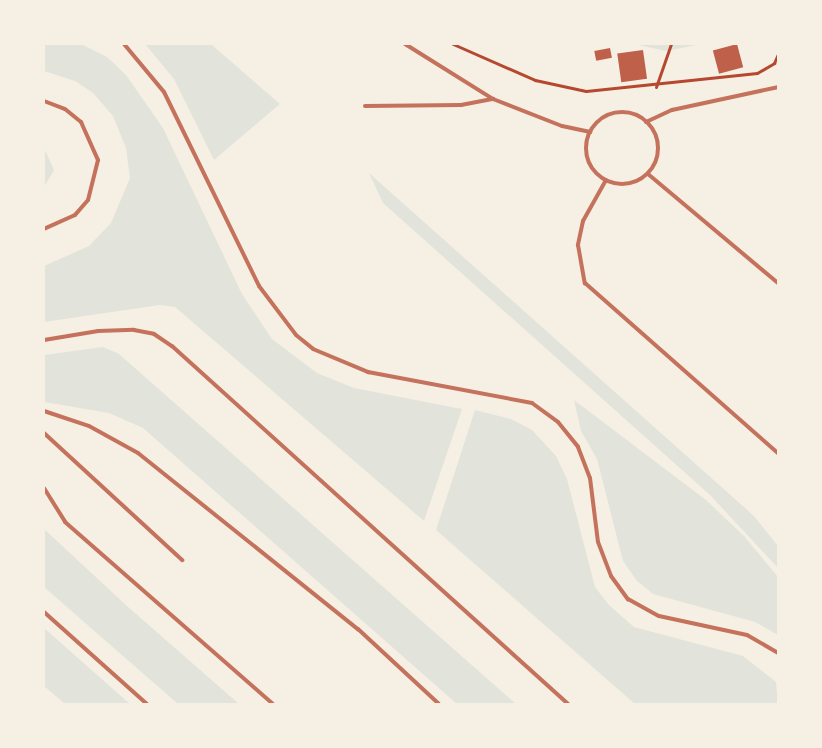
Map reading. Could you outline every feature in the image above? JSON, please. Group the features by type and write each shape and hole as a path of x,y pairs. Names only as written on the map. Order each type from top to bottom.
{"lane":[{"path":"124,44 164,92 259,286 296,335 313,349 368,372 532,403 558,422 578,447 590,478 598,542 611,576 628,599 659,616 748,635 778,653"},
{"path":"405,44 493,98 562,126 590,132"},
{"path":"646,122 672,110 778,87"},
{"path":"365,106 461,105 493,98"},
{"path":"44,101 65,109 81,122 98,160 88,200 75,216 44,229"},
{"path":"620,112 646,122 658,140 658,152 648,174 627,184 606,180 590,165 590,132 608,115 620,112"},
{"path":"648,174 778,283"},
{"path":"606,180 583,221 578,246 586,283 778,453"},
{"path":"44,340 98,331 134,330 154,334 172,346 568,704"},
{"path":"44,411 89,426 138,452 358,629 439,704"},
{"path":"44,432 182,560"},
{"path":"44,488 64,522 273,704"},
{"path":"44,612 147,704"}],"path":[{"path":"453,44 535,80 586,91 656,87 757,73 774,63 778,54"},
{"path":"656,87 671,44"}],"shaded area":[{"path":"44,44 81,44 107,57 126,75 163,128 242,294 272,339 317,373 354,388 462,409 424,521 175,307 160,305 44,322 44,266 89,246 111,223 130,178 126,148 113,116 93,93 75,81 44,71"},
{"path":"145,44 211,44 280,104 214,160 174,79"},
{"path":"634,44 702,44 666,51"},
{"path":"44,148 54,170 44,187"},
{"path":"369,173 754,516 778,546 778,568 710,495 383,203"},
{"path":"103,347 119,354 516,704 457,704 143,428 109,413 44,402 44,355"},
{"path":"574,400 706,500 744,536 778,577 778,635 755,622 653,594 637,581 623,561 597,459 581,431"},
{"path":"475,410 511,419 532,430 556,456 567,479 595,587 609,605 634,627 743,656 776,682 778,704 635,704 436,530"},
{"path":"44,529 127,606 239,704 178,704 44,587"},
{"path":"44,628 130,704 65,704 44,686"}],"building":[{"path":"737,44 743,67 719,74 713,50"},
{"path":"610,48 612,58 596,61 594,51"},
{"path":"643,50 647,79 621,82 617,54"}]}
